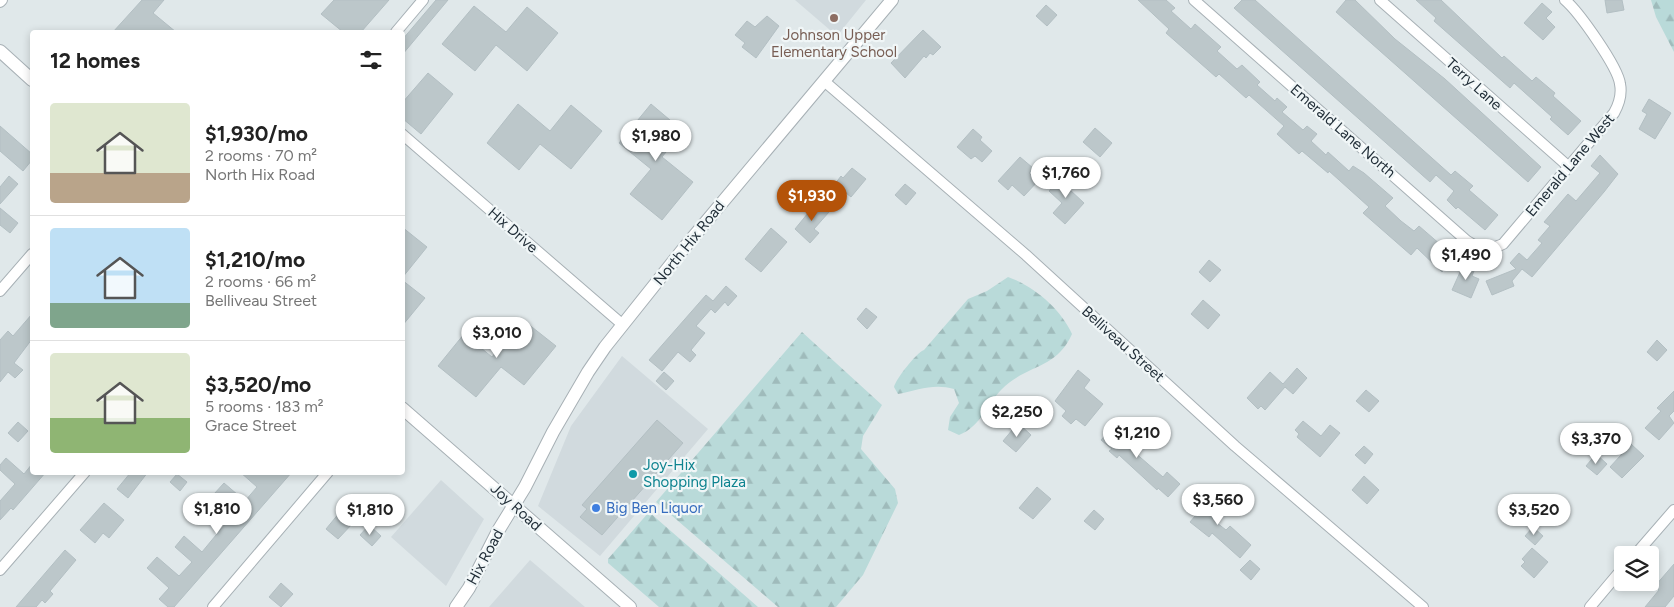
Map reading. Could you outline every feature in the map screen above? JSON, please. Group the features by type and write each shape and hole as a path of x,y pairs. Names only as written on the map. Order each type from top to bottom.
{"street":[{"path":"398,30 423,0"},
{"name":"North Hix Road","path":"514,506 588,372 623,325 693,238 892,0"},
{"name":"Emerald Lane North","path":"1194,0 1467,241 1480,248 1498,246"},
{"name":"Terry Lane","path":"1380,0 1569,167"},
{"name":"Emerald Lane West","path":"1498,246 1503,244 1614,113 1620,99 1621,85 1617,71 1565,0"},
{"path":"0,51 30,78"},
{"name":"Belliveau Street","path":"824,81 1026,255 1236,446 1423,607"},
{"name":"Hix Drive","path":"405,137 623,325"},
{"path":"0,291 30,256"},
{"name":"Joy Road","path":"405,411 630,607"},
{"path":"0,570 83,475"},
{"path":"213,607 325,475"},
{"name":"Hix Road","path":"456,607 469,588 514,506"},
{"path":"1643,546 1674,510"},
{"path":"1590,607 1614,578"}],"shaded area":[{"name":"Johnson Upper Elementary School","path":"795,0 866,0 837,36"},
{"path":"622,356 708,429 600,556 538,506 571,426"},
{"path":"441,480 484,519 446,586 391,537"},
{"path":"530,560 585,607 489,607"}],"green space":[{"path":"1651,0 1674,0 1674,52 1656,17"},
{"path":"1008,277 1037,292 1054,307 1072,334 1058,354 1049,361 1020,375 1001,390 978,421 959,435 948,430 950,417 959,403 954,389 933,387 898,394 894,387 898,378 912,361 924,350 968,299 987,291"},
{"path":"802,332 882,405 863,436 861,449 895,489 898,503 863,575 836,607 778,607 656,502"},
{"path":"649,512 758,607 659,607 608,563 608,559"}],"building":[{"path":"142,0 164,0 153,13 174,30 115,30"},
{"path":"334,0 389,0 363,30 341,30 321,14"},
{"path":"436,0 448,0 405,51 405,36"},
{"path":"1138,0 1166,0 1175,8 1171,11 1191,29 1195,24 1221,47 1217,51 1237,69 1242,65 1260,82 1257,85 1275,101 1277,98 1287,107 1282,112 1303,130 1307,126 1317,134 1311,141 1326,155 1328,152 1349,171 1353,166 1364,173 1393,198 1385,206 1401,221 1414,231 1419,226 1456,258 1442,272 1417,248 1411,255 1363,213 1369,207 1329,171 1328,173 1302,151 1299,154 1277,134 1284,126 1249,95 1246,98 1219,74 1216,77 1166,33 1169,29"},
{"path":"1242,0 1255,0 1451,175 1455,171 1473,186 1469,190 1498,215 1485,230 1447,200 1454,191 1436,175 1430,182 1234,8"},
{"path":"1346,0 1355,0 1395,39 1445,79 1541,167 1528,182 1336,12"},
{"path":"1416,0 1441,0 1502,58 1504,56 1532,81 1536,77 1555,93 1553,96 1581,121 1568,135 1550,119 1552,117 1514,83 1510,88 1434,21 1436,18"},
{"path":"1605,0 1622,0 1624,10 1607,13"},
{"path":"1542,3 1552,12 1546,18 1555,27 1543,40 1524,23"},
{"path":"1046,5 1057,15 1047,26 1036,16"},
{"path":"474,6 506,32 527,7 558,33 527,71 496,45 475,71 442,44"},
{"path":"767,16 779,26 756,58 742,47 745,43 735,35 747,21 755,27"},
{"path":"923,30 941,47 933,55 930,53 926,58 924,56 905,78 891,63"},
{"path":"428,73 453,94 421,134 405,121 405,100"},
{"path":"1649,99 1671,113 1655,139 1639,129 1647,114 1642,111"},
{"path":"518,104 550,131 571,105 602,131 571,169 540,144 519,170 487,143"},
{"path":"651,104 683,131 662,157 693,182 662,220 630,194 651,169 619,143"},
{"path":"0,126 30,152 30,162 23,171 0,151"},
{"path":"1095,128 1112,143 1100,157 1083,142"},
{"path":"973,129 982,137 980,140 992,151 982,162 975,156 971,159 957,147"},
{"path":"1600,155 1618,174 1532,277 1522,269 1512,281 1514,286 1492,295 1486,281 1516,269 1510,263 1519,253 1527,260 1542,243 1538,240 1550,226 1544,222 1568,194 1576,201 1600,173 1591,166"},
{"path":"1020,157 1033,168 1029,173 1038,181 1024,196 1012,185 1008,190 998,181"},
{"path":"852,168 866,179 851,197 835,184 841,176 843,178"},
{"path":"1065,173 1076,182 1069,189 1084,203 1065,224 1053,213 1062,203 1049,191"},
{"path":"9,176 18,184 0,204 0,187"},
{"path":"905,184 916,193 906,205 895,195"},
{"path":"817,202 829,212 814,229 819,233 810,243 795,229"},
{"path":"0,208 18,223 10,233 0,225"},
{"path":"771,228 787,242 761,272 745,259"},
{"path":"405,229 427,247 405,274"},
{"path":"1209,260 1221,270 1210,282 1199,272"},
{"path":"1465,261 1476,266 1472,276 1479,279 1471,298 1452,290"},
{"path":"405,282 425,298 405,322"},
{"path":"726,286 737,296 728,306 725,302 715,313 711,309 696,326 705,333 691,350 696,355 690,362 678,352 662,371 649,360 706,295 713,301"},
{"path":"1203,300 1220,315 1208,329 1191,314"},
{"path":"866,308 877,317 867,329 857,319"},
{"path":"30,316 30,342 14,363 23,370 15,378 8,372 0,382 0,340 8,331 13,336"},
{"path":"523,320 556,346 524,385 501,367 476,397 438,366 464,334 492,357"},
{"path":"1657,340 1667,350 1657,361 1647,352"},
{"path":"1297,368 1307,378 1293,394 1285,387 1265,410 1261,406 1258,409 1247,398 1270,372 1283,384"},
{"path":"1078,370 1090,380 1084,388 1103,404 1085,426 1076,419 1071,424 1062,416 1066,411 1055,401"},
{"path":"664,372 674,381 666,390 656,381"},
{"path":"1366,390 1379,401 1369,412 1356,401"},
{"path":"1674,391 1674,411 1669,416 1674,423 1659,440 1645,428 1661,411 1657,408"},
{"name":"Joy-Hix Shopping Plaza","path":"657,420 683,443 602,535 580,517 587,509 582,505"},
{"path":"1118,421 1134,439 1132,441 1137,446 1133,451 1163,477 1167,472 1180,484 1168,497 1158,488 1157,490 1119,455 1117,458 1109,451 1112,449 1101,440"},
{"path":"1303,421 1321,436 1330,425 1340,433 1320,457 1297,437 1299,434 1295,430"},
{"path":"18,422 28,431 18,442 8,433"},
{"path":"1018,423 1031,435 1016,452 1003,441"},
{"path":"1631,444 1644,456 1622,478 1610,467"},
{"path":"1364,446 1373,454 1365,464 1355,455"},
{"path":"1596,454 1607,464 1597,475 1586,466"},
{"path":"6,458 24,474 30,466 30,475 43,475 13,510 11,508 0,520 0,501 15,484 0,470 0,465"},
{"path":"129,475 146,475 128,498 117,489"},
{"path":"178,475 187,482 180,491 170,482"},
{"path":"243,475 289,475 174,607 168,607 159,599 169,588 147,568 157,557 179,576 192,562 175,547 184,536 202,552 235,512 214,494 224,483 245,501 257,487"},
{"path":"1364,476 1379,490 1367,504 1352,490"},
{"path":"1037,487 1051,499 1033,519 1019,508"},
{"path":"1206,490 1217,500 1209,508 1216,514 1212,519 1226,530 1230,526 1251,545 1240,558 1212,533 1209,537 1190,522 1200,510 1194,505"},
{"path":"194,500 204,509 195,520 185,511"},
{"path":"104,503 124,520 109,538 103,533 95,543 80,530"},
{"path":"1094,510 1104,519 1095,530 1084,521"},
{"path":"340,512 353,523 338,539 326,529"},
{"path":"369,525 381,536 372,546 360,535"},
{"path":"1533,527 1543,536 1535,545 1525,536"},
{"path":"1532,548 1548,562 1534,578 1521,566 1525,562 1522,559"},
{"path":"65,550 76,560 50,591 53,594 45,603 42,600 36,607 16,607"},
{"path":"1250,560 1260,569 1251,580 1240,570"},
{"path":"1674,564 1674,596 1665,607 1645,607 1659,591 1659,581"},
{"path":"281,583 293,594 281,607 269,597"}],"place":[{"name":"Johnson Upper Elementary School","path":"834,18"},
{"name":"Joy-Hix Shopping Plaza","path":"633,474"},
{"name":"Big Ben Liquor","path":"596,508"}]}
